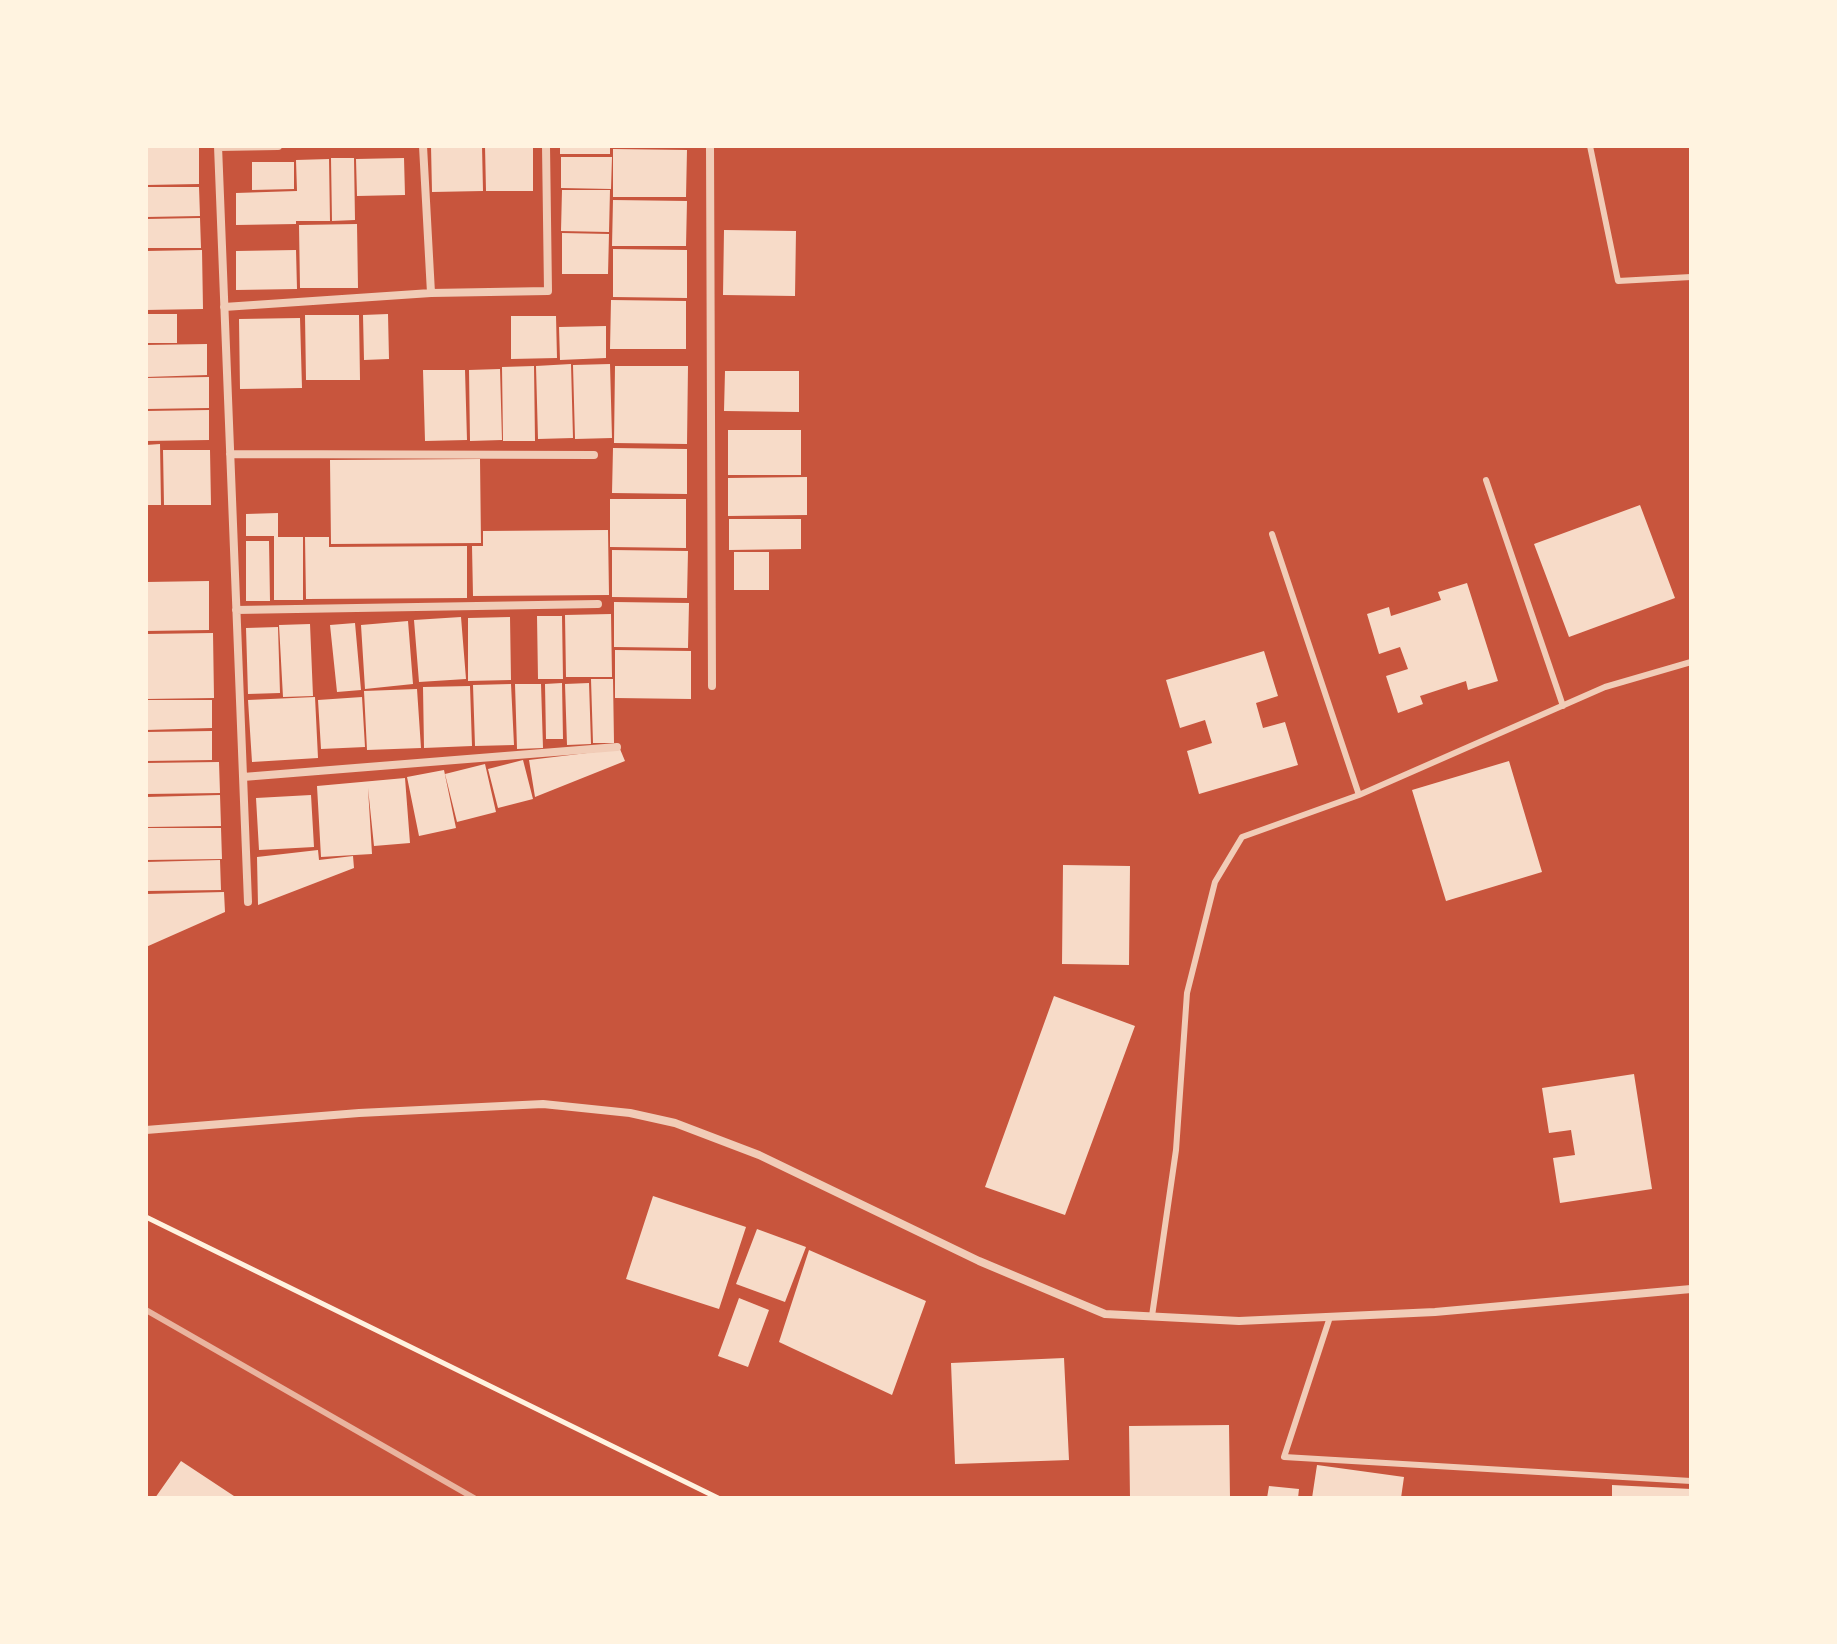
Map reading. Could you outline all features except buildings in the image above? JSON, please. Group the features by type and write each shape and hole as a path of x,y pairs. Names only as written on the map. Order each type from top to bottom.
{"street":[{"path":"248,902 218,146 278,146"},
{"path":"423,146 431,293"},
{"path":"224,307 431,293 548,291 546,146"},
{"path":"710,146 712,686"},
{"path":"230,454 594,455"},
{"path":"236,610 598,604"},
{"path":"243,777 617,747"},
{"path":"146,1130 359,1113 543,1104 630,1113 718,1137 979,1261 1105,1314 1239,1321 1435,1312 1691,1289"}],"lane":[{"path":"1590,146 1618,281 1691,277"},
{"path":"1486,480 1563,706"},
{"path":"1272,534 1359,795"},
{"path":"1152,1316 1176,1150 1187,993 1215,882 1242,837 1359,795 1605,687 1691,662"},
{"path":"1330,1317 1284,1457 1691,1481"}],"path":[{"path":"146,1217 718,1498"}],"railway":[{"path":"146,1310 474,1498"}]}
